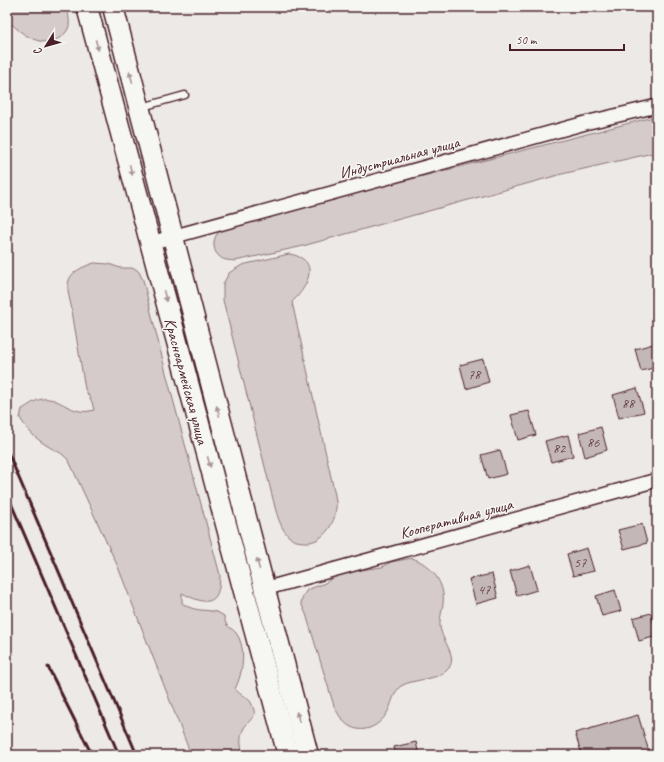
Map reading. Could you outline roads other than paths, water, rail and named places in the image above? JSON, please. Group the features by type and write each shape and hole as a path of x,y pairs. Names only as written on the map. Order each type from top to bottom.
{"main road":[{"name":"Красноармейская улица","path":"87,7 288,755"},
{"name":"Красноармейская улица","path":"113,7 308,755"}],"street":[{"name":"Индустриальная улица","path":"150,243 589,122 657,106"},
{"name":"Кооперативная улица","path":"264,589 657,480"}],"lane":[{"path":"139,108 185,96"}],"railway":[{"path":"7,450 137,755"},
{"path":"7,494 119,755"},
{"path":"48,667 92,755"}]}
